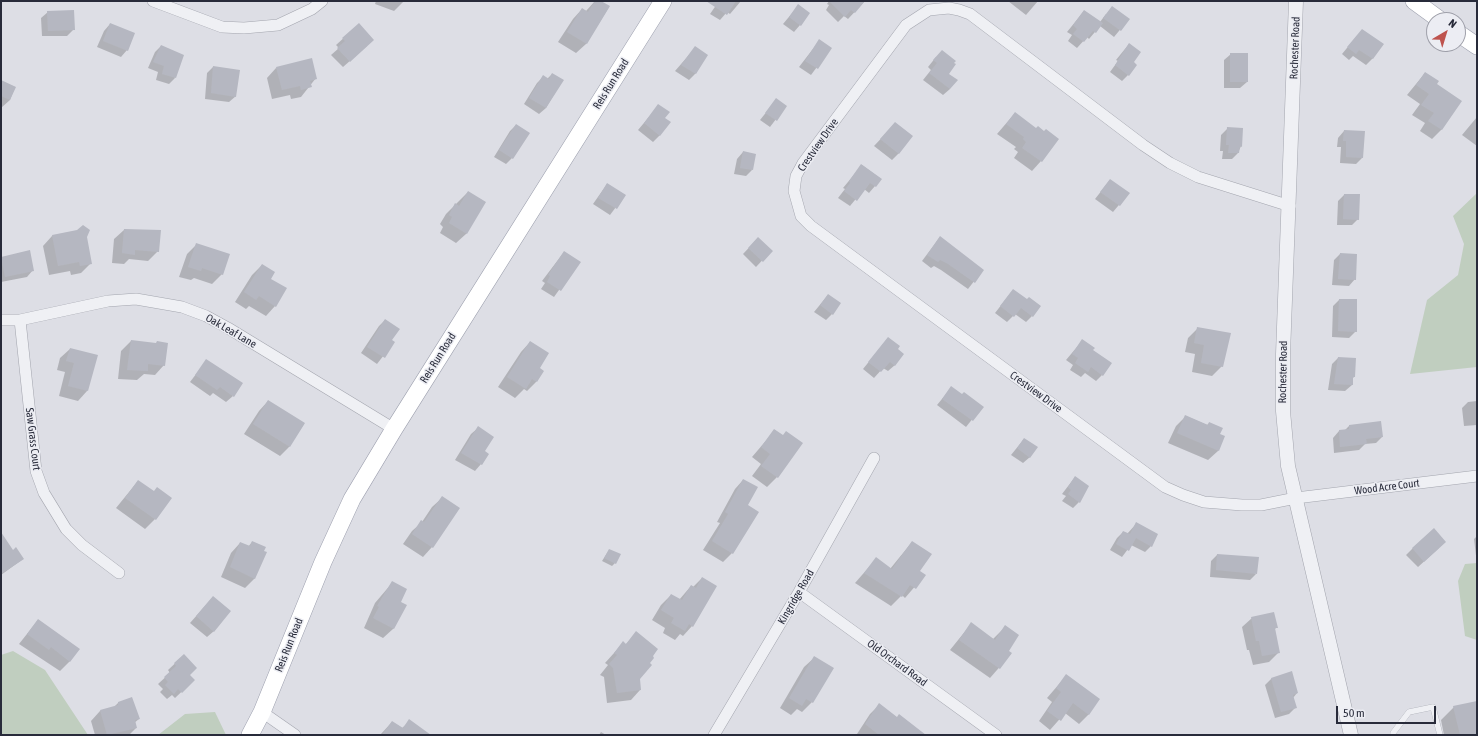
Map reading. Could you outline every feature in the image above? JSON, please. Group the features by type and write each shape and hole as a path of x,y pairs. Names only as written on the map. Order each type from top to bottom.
{"main road":[{"name":"Reis Run Road","path":"250,735 262,712 339,526 352,499 394,429 663,1"},
{"path":"1414,1 1429,12"},
{"path":"1466,38 1477,46"}],"street":[{"path":"153,1 222,27 244,28 278,26 312,9 322,1"},
{"name":"Rochester Road","path":"1296,1 1290,206 1283,354 1283,411 1288,466 1351,735"},
{"name":"Crestview Drive","path":"1290,206 1198,177 1170,163 1143,145 970,14 949,8 929,10 906,25 803,163 796,176 794,191 801,216 811,226 1165,487 1204,502 1223,505 1261,505 1296,498"},
{"name":"Oak Leaf Lane","path":"1,320 20,320 108,301 136,300 182,307 206,316 223,325 394,429"},
{"name":"Saw Grass Court","path":"20,320 36,472 44,493 66,529 82,545 119,573"},
{"name":"Kingridge Road","path":"714,735 799,592 874,458"},
{"name":"Wood Acre Court","path":"1296,498 1477,476"},
{"name":"Old Orchard Road","path":"799,592 996,735"},
{"path":"262,712 295,735"}],"lane":[{"path":"1393,735 1409,712 1433,707 1440,735"}],"green space":[{"path":"1477,193 1477,367 1410,374 1427,300 1458,275 1464,244 1453,216"},
{"path":"1477,563 1477,640 1465,636 1458,581 1465,564"},
{"path":"13,651 45,670 88,735 1,735 1,655"},
{"path":"215,712 226,735 158,735 185,714"}],"building":[{"path":"595,1 601,1 610,6 587,44 567,32 582,8 588,12"},
{"path":"706,1 736,1 727,15"},
{"path":"829,1 865,1 855,13 851,10 845,17"},
{"path":"798,4 810,13 801,26 789,17"},
{"path":"1112,6 1130,19 1121,31 1103,18"},
{"path":"74,10 75,30 48,31 47,11"},
{"path":"1084,10 1103,23 1096,33 1093,31 1084,42 1073,34 1077,29 1073,25"},
{"path":"110,23 135,33 128,51 103,41"},
{"path":"359,23 374,40 350,62 337,48 345,41 342,38"},
{"path":"1362,29 1384,44 1373,59 1359,50 1356,54 1347,47"},
{"path":"819,39 832,48 818,69 805,61"},
{"path":"1129,43 1141,52 1134,62 1137,65 1129,76 1115,65"},
{"path":"161,45 184,55 176,78 162,74 164,66 153,62"},
{"path":"695,46 708,55 696,74 681,65"},
{"path":"942,50 956,61 954,63 956,64 949,74 958,80 950,89 929,73 937,63 933,60"},
{"path":"1230,53 1248,53 1248,82 1230,82"},
{"path":"312,58 317,79 310,81 312,87 301,90 300,86 282,90 276,67"},
{"path":"213,66 240,70 236,97 211,93"},
{"path":"1425,72 1439,81 1437,84 1462,101 1442,130 1428,121 1434,113 1421,105 1429,94 1416,85"},
{"path":"552,73 564,80 546,108 529,98 543,75 549,79"},
{"path":"1,80 16,87 10,100 1,96"},
{"path":"776,98 787,106 777,121 765,113"},
{"path":"658,104 670,112 665,118 671,122 660,136 644,123"},
{"path":"1015,112 1036,128 1038,126 1044,131 1046,129 1059,139 1042,162 1022,148 1026,142 1023,139 1024,137 1006,124"},
{"path":"895,122 913,136 899,154 880,139"},
{"path":"516,124 530,133 513,159 499,150"},
{"path":"1227,127 1243,128 1242,147 1240,146 1239,153 1228,153 1229,145 1226,145"},
{"path":"1344,130 1365,131 1363,158 1346,157 1346,141 1343,141"},
{"path":"743,151 756,154 753,170 740,168"},
{"path":"861,164 882,179 876,187 870,183 857,201 844,191"},
{"path":"1110,179 1130,193 1120,206 1100,192"},
{"path":"607,183 626,195 617,209 598,198"},
{"path":"468,191 486,202 467,234 449,223 452,217 449,215 455,203 459,206"},
{"path":"1344,194 1360,194 1359,220 1343,219"},
{"path":"83,225 90,230 87,237 92,264 80,266 79,262 58,266 52,235 77,230"},
{"path":"124,229 161,230 159,252 135,250 135,255 122,253"},
{"path":"940,236 984,270 975,283 948,264 940,260 938,262 927,255"},
{"path":"758,237 773,251 763,262 748,248"},
{"path":"196,243 230,254 223,275 202,268 201,271 188,267"},
{"path":"30,250 34,271 5,277 1,257"},
{"path":"564,251 581,262 561,291 547,282 550,276 548,275"},
{"path":"1340,253 1357,254 1356,280 1338,279"},
{"path":"262,264 275,272 271,279 287,288 276,307 259,296 256,300 244,292"},
{"path":"1013,289 1027,299 1029,297 1041,306 1033,317 1021,308 1014,317 1000,306"},
{"path":"828,294 841,303 833,315 820,305"},
{"path":"1339,299 1357,299 1357,332 1338,331"},
{"path":"385,319 400,329 392,340 395,342 385,358 367,347"},
{"path":"1197,327 1231,333 1223,367 1201,363 1204,345 1194,343"},
{"path":"888,337 900,346 898,349 904,354 895,366 890,362 881,372 868,362"},
{"path":"1082,339 1095,348 1093,350 1112,363 1103,376 1091,367 1088,372 1075,363 1078,358 1072,354"},
{"path":"131,340 168,343 165,366 148,364 148,371 127,370"},
{"path":"530,341 549,353 540,368 544,371 537,382 532,379 526,389 507,377"},
{"path":"70,348 98,355 88,391 68,386 74,363 66,361"},
{"path":"1338,357 1356,358 1353,385 1334,384"},
{"path":"206,359 243,383 234,397 220,387 217,390 195,375"},
{"path":"951,386 962,394 964,392 984,407 973,421 942,399"},
{"path":"268,400 305,423 290,447 253,424"},
{"path":"1185,415 1208,425 1209,422 1223,428 1220,434 1225,436 1219,451 1177,433"},
{"path":"1381,421 1383,437 1366,439 1367,444 1340,447 1339,430 1349,429 1349,425"},
{"path":"478,426 494,437 485,451 489,454 482,465 461,453"},
{"path":"774,429 783,435 786,431 803,443 778,478 761,466 770,454 761,447"},
{"path":"1024,438 1038,447 1030,458 1017,448"},
{"path":"1075,476 1089,486 1080,503 1068,494 1071,490 1068,487"},
{"path":"743,479 758,487 748,505 759,512 733,554 712,541 728,514 725,512"},
{"path":"138,480 154,491 157,487 172,498 156,520 125,498"},
{"path":"442,496 460,508 433,548 412,534 421,520 424,522"},
{"path":"1136,522 1158,534 1152,547 1136,538 1129,551 1116,544 1123,531 1130,534"},
{"path":"1434,528 1446,542 1424,562 1412,548"},
{"path":"1,532 13,550 16,547 24,559 1,574"},
{"path":"252,541 266,547 264,551 267,552 255,579 230,567 240,542 250,546"},
{"path":"912,541 932,554 920,571 926,575 916,589 910,585 902,597 864,573 876,557 892,569"},
{"path":"609,549 621,554 616,564 604,558"},
{"path":"1217,554 1259,557 1257,574 1216,570"},
{"path":"702,577 717,586 693,627 689,624 685,631 671,623 674,618 661,610 671,594 682,600 691,585 696,588"},
{"path":"392,581 407,589 401,602 407,605 394,629 373,618 379,607 377,606"},
{"path":"213,596 231,611 214,632 196,616"},
{"path":"1274,612 1278,628 1275,628 1280,653 1262,656 1259,641 1256,641 1251,617"},
{"path":"38,619 80,649 70,662 51,647 49,650 27,634"},
{"path":"971,622 995,640 1005,625 1019,635 1009,651 1012,653 1000,669 959,640"},
{"path":"636,631 658,649 650,663 652,665 640,679 641,690 617,693 613,668 609,664 617,655 614,653 623,641 626,644"},
{"path":"184,654 197,668 190,675 195,680 182,693 178,689 174,694 165,685 168,682 164,677 176,666 174,663"},
{"path":"814,656 834,668 813,703 806,699 802,706 789,698"},
{"path":"1292,671 1298,693 1293,695 1297,708 1281,712 1271,678"},
{"path":"1066,674 1100,699 1089,715 1073,703 1061,721 1047,711 1061,692 1056,688"},
{"path":"132,697 140,719 135,720 137,728 107,735 100,710 118,705 118,702"},
{"path":"1477,701 1477,735 1460,735 1453,706"},
{"path":"879,703 897,717 899,714 926,735 879,735 865,724"},
{"path":"409,719 431,735 382,735 392,721 403,728"}]}
